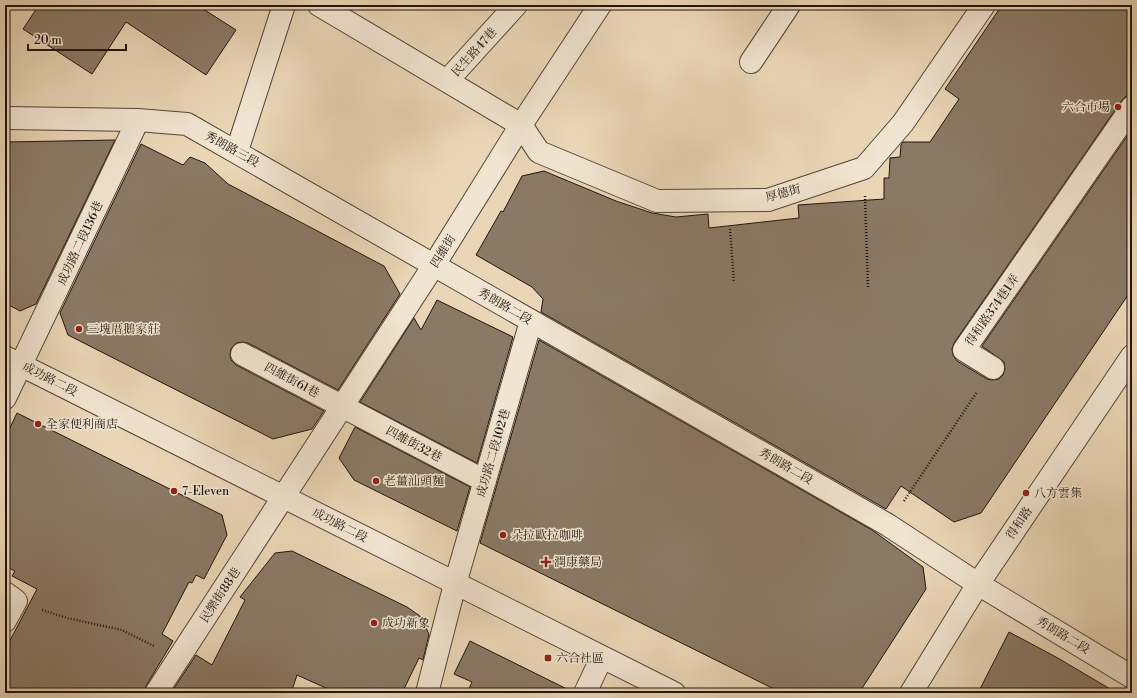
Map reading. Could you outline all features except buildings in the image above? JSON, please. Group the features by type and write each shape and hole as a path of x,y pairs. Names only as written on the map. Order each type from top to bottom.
{"street":[{"path":"237,151 284,5"},
{"path":"319,5 340,11 447,81 521,125"},
{"name":"民生路47巷","path":"447,81 516,5"},
{"name":"四維街","path":"284,496 434,265 521,125 600,5"},
{"path":"750,62 789,5"},
{"path":"864,168 903,123 984,5"},
{"name":"得和路374巷1弄","path":"993,368 964,350 1132,107"},
{"name":"秀朗路三段","path":"5,118 138,120 187,124 237,151 434,265"},
{"name":"成功路二段136巷","path":"5,398 13,361 138,120"},
{"name":"厚德街","path":"521,125 539,152 657,201 768,200 864,168"},
{"name":"秀朗路二段","path":"434,265 888,525 978,584 1132,677"},
{"name":"成功路二段102巷","path":"427,693 455,584 531,321"},
{"name":"四維街61巷","path":"242,354 342,406"},
{"name":"得和路","path":"910,693 978,584 1132,356"},
{"name":"成功路二段","path":"13,361 674,693"},
{"name":"四維街32巷","path":"342,406 485,481"},
{"name":"民樂街88巷","path":"156,693 284,496"},
{"path":"5,621 11,597"},
{"path":"585,693 602,657"}],"path":[{"path":"864,168 868,287"},
{"path":"728,200 734,283"},
{"path":"888,525 993,368"},
{"path":"11,597 66,618 122,630 180,658"}],"place":[{"name":"六合市場","path":"1118,107"},
{"name":"三塊厝鵝家莊","path":"79,329"},
{"name":"全家便利商店","path":"38,424"},
{"name":"老薑汕頭麵","path":"376,481"},
{"name":"7-Eleven","path":"174,491"},
{"name":"八方雲集","path":"1026,493"},
{"name":"朵拉歐拉咖啡","path":"503,535"},
{"name":"潤康藥局","path":"546,562"},
{"name":"成功新象","path":"374,623"},
{"name":"六合社區","path":"548,658"}]}
